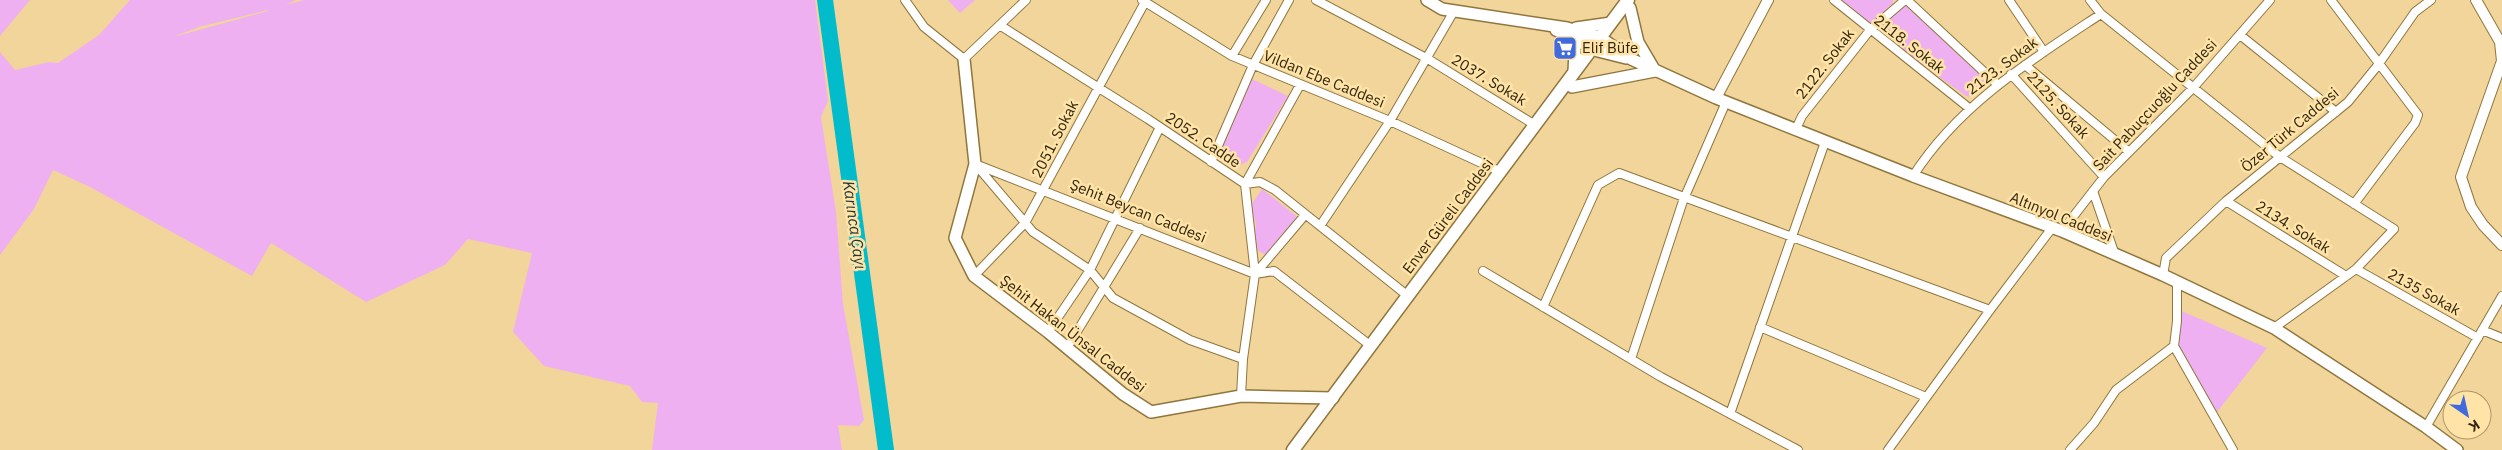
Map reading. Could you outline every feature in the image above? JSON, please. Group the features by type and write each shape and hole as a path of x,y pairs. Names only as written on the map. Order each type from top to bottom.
{"main road":[{"path":"1426,0 1445,4 1454,11 1545,24 1603,39 1631,59"},
{"path":"1572,87 1655,71 1638,42 1632,3"},
{"name":"Enver Güreli Caddesi","path":"1603,39 1611,23 1632,3"},
{"name":"Enver Güreli Caddesi","path":"1303,450 1572,87 1603,39 1632,3"},
{"path":"1564,30 1611,23"},
{"path":"1564,30 1595,50 1631,59"},
{"path":"1564,30 1574,46 1574,72"},
{"name":"Enver Güreli Caddesi","path":"1293,450 1502,172 1574,72 1595,50"},
{"path":"964,58 975,164"},
{"name":"Altınyol Caddesi","path":"1631,59 1721,100 1825,142 2057,230 2163,275 2274,328 2426,427 2457,450"},
{"name":"Şehit Hakan Ünsal Caddesi","path":"975,164 955,238 974,276 1048,332 1123,394 1151,412 1241,396 1333,398"}],"street":[{"path":"905,0 924,27 964,58 1001,26 1026,0"},
{"path":"1211,162 1253,65 1289,0"},
{"name":"2037. Sokak","path":"1316,0 1428,59 1535,125"},
{"path":"1631,359 1685,197 1721,100 1768,0"},
{"name":"2118. Sokak","path":"1834,0 1969,108"},
{"path":"1906,0 1997,84"},
{"name":"2122. Sokak","path":"1796,130 1802,116 1870,30 1906,0"},
{"path":"2009,0 2044,52"},
{"path":"2090,0 2101,14 2280,157 2394,228 2356,269 2274,328"},
{"name":"Sait Pabuçcuoğlu Caddesi","path":"1888,450 1990,310 2057,230 2128,151 2193,88 2270,0"},
{"path":"2332,0 2378,65 2418,115 2415,123 2354,204"},
{"name":"Özer Türk Caddesi","path":"2163,275 2166,258 2226,201 2348,102 2378,65 2415,12 2430,0"},
{"path":"2476,0 2500,42 2502,61 2461,177 2471,207 2502,245"},
{"name":"Vildan Ebe Caddesi","path":"1143,1 1232,56 1390,121 1502,172"},
{"name":"2051. Sokak","path":"974,276 1026,222 1143,1"},
{"path":"1232,56 1264,1"},
{"path":"1320,226 1390,121 1428,59 1454,11"},
{"name":"2123. Sokak","path":"1913,176 1969,108 2011,74 2101,14"},
{"name":"2052. Cadde","path":"1001,26 1160,127 1245,184 1260,182 1275,190 1408,296"},
{"path":"2240,35 2336,112"},
{"path":"2025,65 2128,151"},
{"name":"2125. Sokak","path":"2011,74 2104,177"},
{"path":"1241,396 1243,359 1255,274 1245,184 1300,85"},
{"path":"1048,332 1090,270 1160,127"},
{"path":"1730,414 1825,142"},
{"path":"975,164 1033,232 1090,270 1113,298 1190,340 1243,359"},
{"name":"Şehit Beycan Caddesi","path":"975,164 1255,274 1274,271 1371,346"},
{"path":"1543,307 1598,185 1619,173 1990,310"},
{"path":"2094,191 2115,255"},
{"name":"2134. Sokak","path":"2226,201 2346,276"},
{"path":"1255,274 1305,215"},
{"path":"1067,348 1140,228"},
{"name":"2135 Sokak","path":"2356,269 2478,338"},
{"path":"1483,271 1631,359 1798,450"},
{"path":"2177,282 2177,321 2174,346 2233,450"},
{"path":"2426,427 2502,296"},
{"path":"1760,327 1926,397"},
{"path":"2482,330 2502,338"},
{"path":"2070,450 2094,423 2116,390 2174,346"}],"shaded area":[{"path":"0,0 30,0 0,36"},
{"path":"130,0 296,0 286,5 304,0 815,0 828,101 821,117 836,212 843,304 864,420 859,426 838,425 842,450 652,450 658,403 642,402 630,386 544,366 513,332 532,253 468,239 445,265 366,302 271,243 252,276 90,187 53,170 34,209 0,255 0,52 15,70 49,62 58,63 99,35","holes":["268,11 173,37 199,27"]},
{"path":"948,0 975,0 960,13"},
{"path":"1839,0 1893,0 1893,3 1870,24"},
{"path":"1903,5 1908,7 1984,78 1985,84 1972,97 1966,96 1879,34 1877,29"},
{"path":"1250,78 1288,96 1247,162 1239,166 1219,156 1218,153"},
{"path":"1262,189 1299,218 1267,256 1252,247 1256,225 1251,205"},
{"path":"2177,309 2267,348 2214,416 2174,346"}],"waterway":[{"name":"Karınca Çayı","path":"825,0 886,450"}],"place":[{"name":"Elif Büfe","path":"1565,48"}]}
